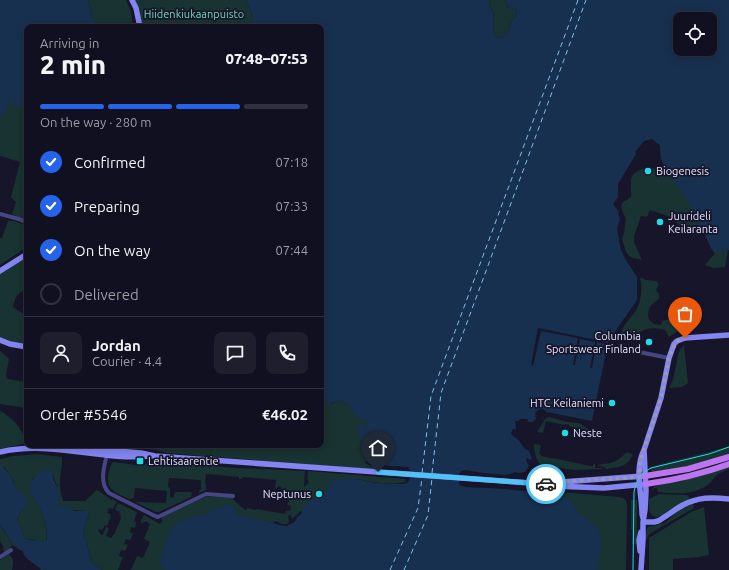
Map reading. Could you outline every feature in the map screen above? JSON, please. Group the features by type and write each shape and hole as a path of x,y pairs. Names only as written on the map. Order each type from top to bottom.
{"main road":[{"path":"132,0 136,8 139,24"},
{"path":"0,271 24,256"},
{"path":"641,570 643,520 645,514 642,476 644,450 661,398 669,358 674,344 685,338 729,335"},
{"path":"0,340 10,344 24,346"},
{"path":"0,452 23,449 108,450 141,453 155,456 544,484 554,486 604,488 669,481 729,464"},
{"path":"544,484 642,476 688,469 729,457"},
{"path":"643,520 654,522 658,521 682,505 698,499 729,499"}],"street":[{"path":"0,214 24,222"},
{"path":"619,348 669,358"},
{"path":"108,450 103,482 106,490 109,493 158,517 206,494 233,496"},
{"path":"0,557 11,550"}],"green space":[{"path":"88,0 126,0 131,12 133,24 97,24 93,19"},
{"name":"Hiidenkiukaanpuisto","path":"135,0 246,0 253,17 253,24 142,24 139,9"},
{"path":"489,0 506,0 508,7 517,10 509,30 500,38 495,36 494,16"},
{"path":"24,96 24,220 12,214 16,202 11,197 20,162 0,156 0,109 8,99"},
{"path":"655,136 728,250 725,267 713,268 705,265 715,253 711,248 703,230 698,233 684,223 680,226 671,217 650,210 647,217 641,216 634,236 634,242 642,260 630,257 626,252 622,239 626,218 622,211 622,206 624,202 631,197 632,177 638,171 648,168 667,172 661,158 660,145 652,139"},
{"path":"8,221 15,221 24,225 24,249 0,265 0,238 2,238"},
{"path":"24,258 24,290 18,294 13,307 24,314 24,344 0,338 0,274"},
{"path":"640,278 656,281 659,284 656,290 659,294 659,298 651,306 648,314 651,322 661,325 662,321 670,319 671,322 680,320 684,325 669,337 665,330 653,328 642,331 633,340 620,337 624,327 639,304 641,291"},
{"path":"684,345 688,383 682,387 669,388 673,380 679,351"},
{"path":"0,351 9,359 6,375 7,379 24,382 24,408 0,404"},
{"path":"324,384 331,405 337,400 340,400 349,405 357,417 366,420 370,424 380,463 378,465 365,461 366,464 376,467 377,470 167,453 152,449 324,448"},
{"path":"0,411 8,416 20,428 24,436 24,444 0,449"},
{"path":"549,417 567,422 579,423 591,431 546,421 543,433 537,432 546,418"},
{"path":"534,444 541,445 539,454 541,454 541,456 591,466 595,464 595,468 603,469 574,470 541,465 535,452"},
{"path":"729,446 729,454 701,463 652,472 649,467 709,452"},
{"path":"627,452 632,454 632,456 624,465 606,469 596,465 613,462"},
{"path":"36,454 62,457 60,490 63,501 85,501 97,490 117,502 113,509 109,508 107,513 110,514 111,517 107,526 105,525 103,529 98,530 100,534 103,535 106,527 109,528 106,536 111,538 114,535 121,518 121,515 119,514 120,512 115,510 118,503 137,512 134,521 136,523 135,528 131,527 130,532 133,534 130,540 126,539 124,544 128,545 125,551 121,550 119,556 123,557 118,570 102,570 91,562 83,532 90,511 73,510 64,507 59,503 58,490 53,474 33,478 30,491 40,508 45,522 47,535 46,541 42,542 24,538 17,521 20,513 24,509 20,495 16,491 13,480 5,468 0,466 0,459"},
{"path":"113,462 136,465 162,462 236,468 305,471 304,487 309,482 307,479 308,471 405,479 406,482 382,483 357,479 343,486 302,514 303,512 300,511 292,519 290,514 288,516 289,522 287,524 282,524 275,521 270,523 259,520 173,570 131,570 137,556 143,558 150,542 144,539 150,524 145,521 141,524 141,520 144,515 160,524 162,522 161,517 206,497 234,497 233,499 242,508 244,508 244,510 247,508 285,514 286,510 290,511 291,506 287,505 289,501 280,486 275,489 276,480 243,477 242,479 239,479 239,477 206,474 206,490 199,493 201,490 201,480 169,478 168,487 170,488 170,497 173,498 177,492 190,492 192,493 191,497 156,512 135,502 166,503 167,491 135,488 134,498 129,499 114,492 109,486 108,482 110,468"},
{"path":"729,466 729,469 718,474 710,483 695,491 677,493 659,492 656,488 651,490 654,487 663,484 693,478"},
{"path":"549,491 619,497 623,498 627,502 626,570 589,570 541,493 548,494"},
{"path":"659,494 687,495 690,498 664,515 657,517 652,515 649,510 649,499"},
{"path":"631,500 637,500 637,544 632,544"},
{"path":"693,503 694,508 649,534 647,539 645,539 648,527 665,523 679,510"},
{"path":"704,507 709,555 673,559 673,570 649,570 649,538 691,512"},
{"path":"0,525 13,545 4,553 3,546 0,541"},
{"path":"9,554 13,561 12,570 0,570 0,560"}],"water":[{"path":"0,0 88,0 93,19 97,24 24,24 24,105 12,105 8,99 6,111 0,116"},
{"path":"246,0 489,0 494,16 495,36 500,38 509,30 517,10 508,7 506,0 729,0 729,250 715,253 711,248 686,199 667,173 661,158 660,145 652,139 644,141 635,152 636,154 618,184 618,197 613,204 619,212 620,219 617,227 621,250 637,277 637,300 616,330 612,341 608,342 592,421 546,413 543,409 538,410 535,413 536,419 533,422 529,422 527,419 515,421 516,429 513,429 511,433 512,436 517,438 529,451 532,459 526,458 529,466 525,472 516,472 506,475 466,470 461,471 459,474 459,485 464,487 506,489 541,493 570,499 576,509 593,524 600,534 601,546 597,570 166,570 160,564 165,545 176,524 184,519 202,515 220,507 232,506 235,508 236,515 287,526 293,523 302,513 308,502 314,498 324,496 333,479 357,479 374,483 404,484 409,481 411,471 408,467 378,465 365,461 362,453 362,443 358,433 359,423 365,427 368,427 369,424 366,420 360,420 349,405 337,400 330,405 324,396 324,24 253,24 253,17"},
{"path":"0,465 10,476 16,490 19,491 20,495 24,493 26,497 27,502 17,520 24,538 34,540 39,539 42,542 46,541 47,539 46,526 42,514 29,491 31,483 35,477 47,469 52,471 54,481 59,492 59,503 62,506 67,506 75,511 90,511 83,532 91,562 102,570 41,570 27,559 23,551 13,545 0,524"}],"pier":[{"path":"538,328 608,343 605,344 597,342 592,368 590,368 595,342 580,339 575,365 573,365 578,338 541,331 533,366 531,365"}],"ferry route":[{"path":"422,473 431,396 578,0"},
{"path":"432,473 441,393 586,0"},
{"path":"390,570 418,508 422,478"},
{"path":"404,570 428,515 432,478"}],"tram line":[{"path":"633,570 634,492 636,484 644,472 651,468 709,454 729,447"}],"way so far":[{"path":"546,484 555,482 640,477 639,465 661,398 669,358 674,344 685,338"}],"place":[{"name":"Biogenesis","path":"648,171"},
{"name":"Juurideli Keilaranta","path":"660,222"},
{"name":"Columbia Sportswear Finland","path":"649,342"},
{"name":"HTC Keilaniemi","path":"612,403"},
{"name":"Neste","path":"565,433"},
{"name":"Lehtisaarentie","path":"140,461"},
{"name":"Neptunus","path":"319,494"}],"route":[{"path":"378,472 546,484"}]}
